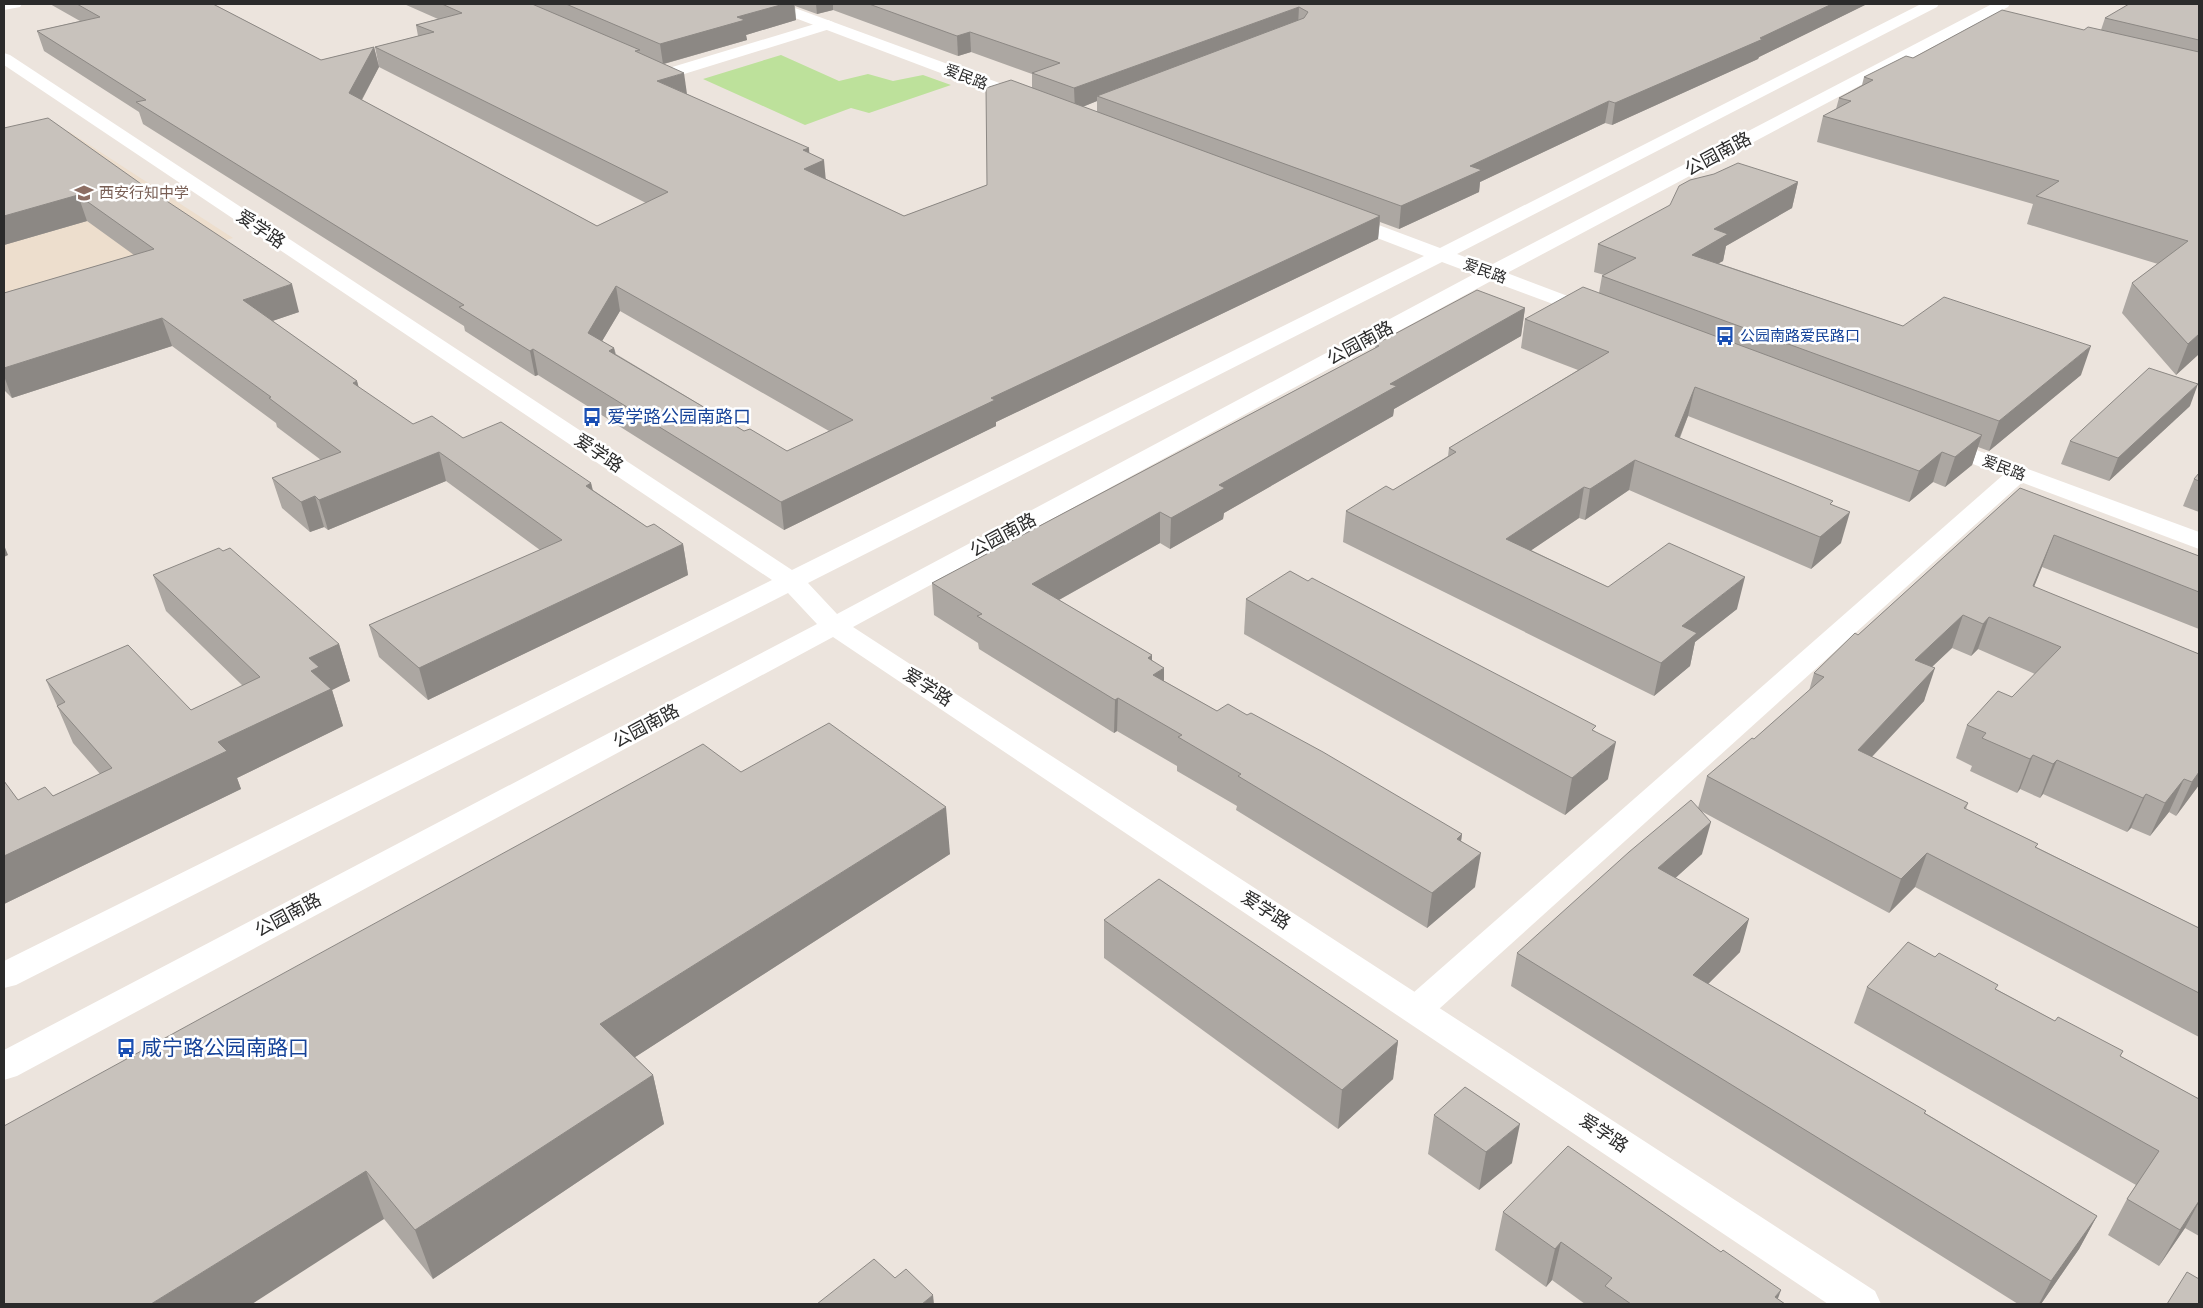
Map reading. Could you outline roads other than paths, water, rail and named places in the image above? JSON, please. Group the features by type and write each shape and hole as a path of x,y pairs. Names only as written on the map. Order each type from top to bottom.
{"main road":[{"path":"4,6 15,4"},
{"name":"爱民路","path":"771,4 1047,108"},
{"name":"公园南路","path":"4,976 1441,255 1932,4"},
{"name":"公园南路","path":"4,1066 834,626 1491,273 1990,15"},
{"path":"633,58 668,74 828,25"},
{"name":"爱学路","path":"4,58 791,581 834,626 1417,1009 1861,1304"},
{"name":"爱民路","path":"1331,214 1617,321"},
{"name":"爱民路","path":"1928,439 2199,541"},
{"path":"1417,1009 2019,473"}],"place":[{"name":"西安行知中学","path":"84,193"},
{"name":"公园南路爱民路口","path":"1725,336"},
{"name":"爱学路公园南路口","path":"592,417"},
{"name":"咸宁路公园南路口","path":"126,1048"}]}
